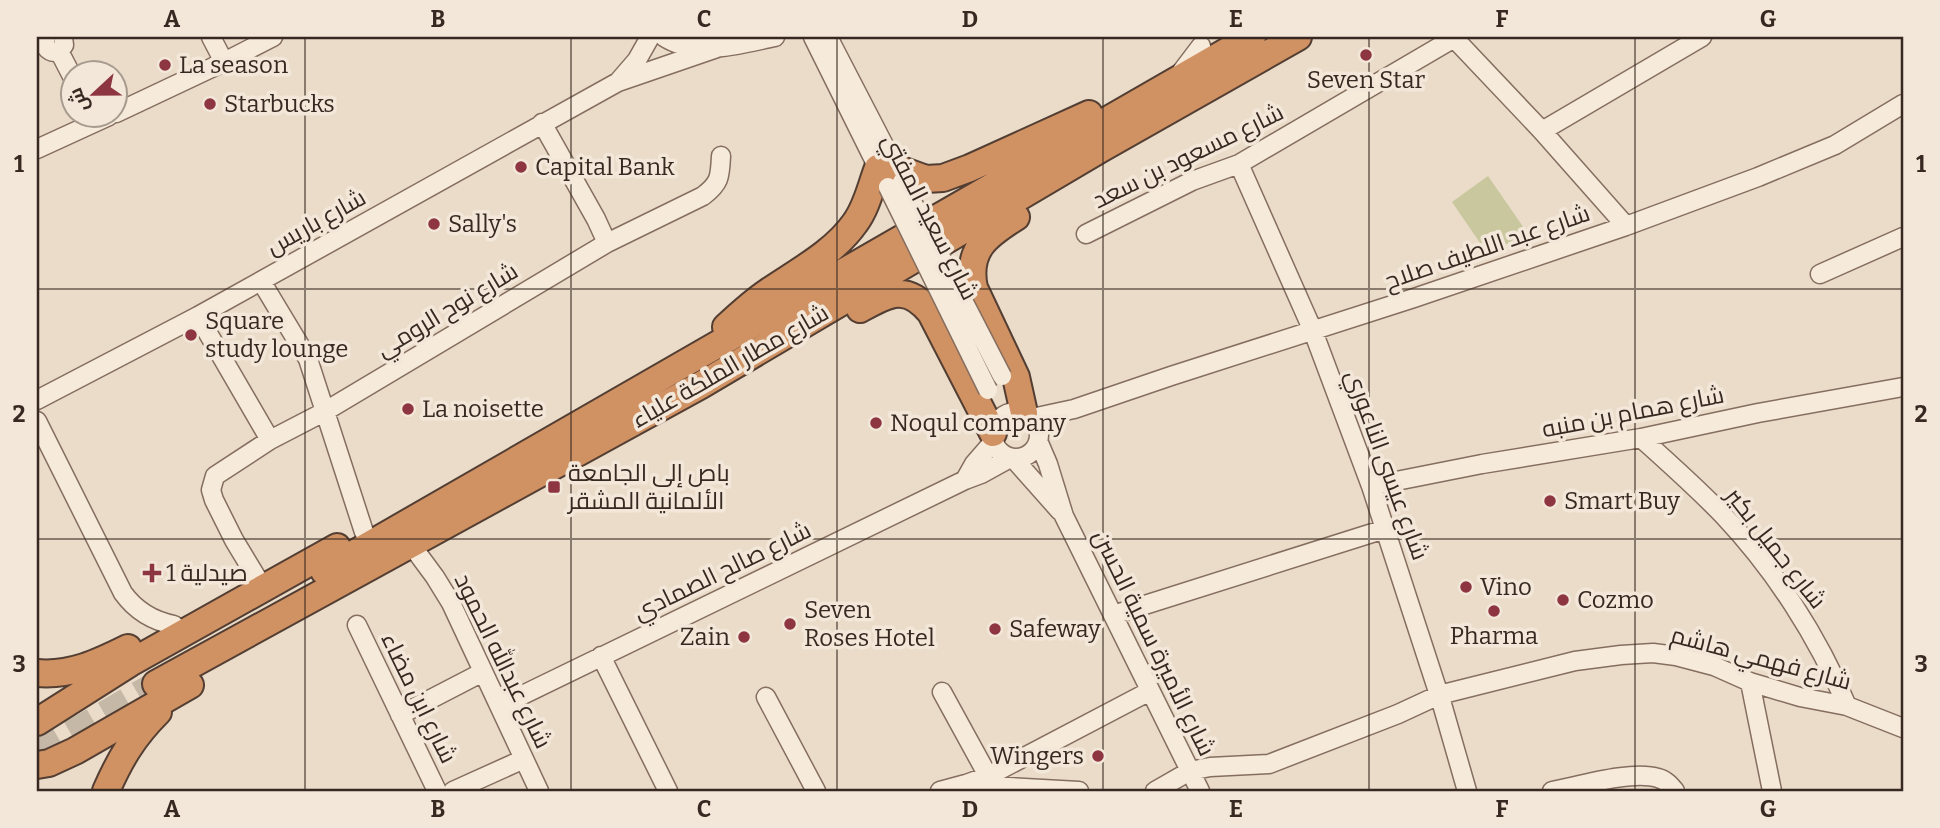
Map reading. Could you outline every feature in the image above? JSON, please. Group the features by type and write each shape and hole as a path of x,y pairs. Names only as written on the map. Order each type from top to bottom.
{"highway":[{"name":"شارع مطار الملكة علياء","path":"504,480 701,385 1141,113 1168,85 1251,37"},
{"name":"شارع مطار الملكة علياء","path":"161,682 504,480 692,360 1141,113 1298,37"},
{"path":"692,360 756,301 816,259 847,233 864,207 891,176 943,178 1084,116 1141,113"},
{"path":"1016,426 1016,377 974,288 972,269 977,252 993,231 1116,154 1141,113"},
{"path":"701,385 757,365 881,297 902,293 920,300 1016,426"},
{"path":"37,722 130,663 408,507 476,474 504,480 488,509 469,524 342,595 161,682 68,755 37,765"},
{"path":"37,673 73,671 109,657 174,625 223,610"},
{"path":"106,791 117,764 135,737 161,682"}],"street":[{"path":"45,37 44,42 51,51 61,44"},
{"path":"211,37 224,62"},
{"path":"130,106 273,37"},
{"name":"شارع باريس","path":"618,82 637,60 650,37"},
{"path":"664,37 687,46 718,48 775,37"},
{"name":"شارع سعيد المفتي","path":"813,37 1002,376 1016,426"},
{"name":"شارع سعيد المفتي","path":"828,37 988,390 1016,426"},
{"path":"1168,85 1184,69 1199,41 1214,46 1251,37"},
{"path":"1455,37 1626,226"},
{"name":"شارع مسعود بن سعد","path":"1086,234 1192,181 1239,164 1455,37"},
{"path":"1542,131 1702,37"},
{"name":"شارع باريس","path":"37,400 198,316 618,82 718,48"},
{"name":"شارع عبد اللطيف صلاح","path":"1011,458 1021,458 1035,450 1016,426 1313,331 1626,226 1835,145 1903,104"},
{"path":"542,123 607,243"},
{"path":"37,149 68,130"},
{"name":"شارع نوح الرومي","path":"262,588 214,500 211,490 215,476 270,440 324,412 607,243 703,196 715,186 720,176 721,156"},
{"name":"شارع عيسى الناعوري","path":"1239,164 1313,331 1371,486 1439,695 1467,791"},
{"path":"1820,274 1903,237"},
{"path":"261,281 308,359 364,532"},
{"path":"198,316 270,440"},
{"name":"شارع همام بن منبه","path":"1371,486 1482,464 1641,438 1758,413 1903,387"},
{"path":"37,421 118,586 135,607 157,621 174,625"},
{"name":"شارع الأميرة سمية الحسن","path":"1065,516 1011,458 997,449 1016,426 1052,476 1065,516 1200,791"},
{"name":"شارع صالح الصمادي","path":"965,480 974,464 1016,426"},
{"name":"شارع جميل بكير","path":"1641,438 1722,514 1768,570 1815,638 1832,669 1847,706"},
{"name":"شارع صالح الصمادي","path":"500,706 1011,458"},
{"path":"1113,615 1385,529"},
{"name":"شارع عبدالله الحمود","path":"418,554 451,603 539,791"},
{"name":"شارع ابن مضاء","path":"357,625 437,791"},
{"name":"شارع فهمي هاشم","path":"1190,771 1219,766 1269,764 1439,695 1575,661 1653,653 1701,662 1750,682 1800,697 1847,706 1903,728"},
{"path":"601,656 668,791"},
{"path":"400,715 483,672"},
{"path":"1750,682 1772,791"},
{"path":"993,784 1150,691"},
{"path":"942,692 993,784"},
{"path":"766,697 816,791"},
{"path":"453,791 524,758"},
{"path":"1155,791 1190,771"},
{"path":"1552,791 1643,776 1659,778 1669,783 1675,791"},
{"path":"940,791 965,785 993,784 1079,791"}],"green space":[{"path":"1488,176 1526,231 1489,256 1452,202"}],"tunnel":[{"path":"37,753 156,684"}],"place":[{"name":"Seven Star","path":"1366,55"},
{"name":"La season","path":"165,65"},
{"name":"Starbucks","path":"210,104"},
{"name":"Capital Bank","path":"521,167"},
{"name":"Sally's","path":"434,224"},
{"name":"Square study lounge","path":"191,335"},
{"name":"La noisette","path":"408,409"},
{"name":"Noqul company","path":"876,423"},
{"name":"باص إلى الجامعة الألمانية المشقر","path":"554,487"},
{"name":"Smart Buy","path":"1550,501"},
{"name":"صيدلية 1","path":"152,573"},
{"name":"Vino","path":"1466,587"},
{"name":"Cozmo","path":"1563,600"},
{"name":"Pharma","path":"1494,611"},
{"name":"Seven Roses Hotel","path":"790,624"},
{"name":"Safeway","path":"995,629"},
{"name":"Zain","path":"744,637"},
{"name":"Wingers","path":"1098,756"}]}
